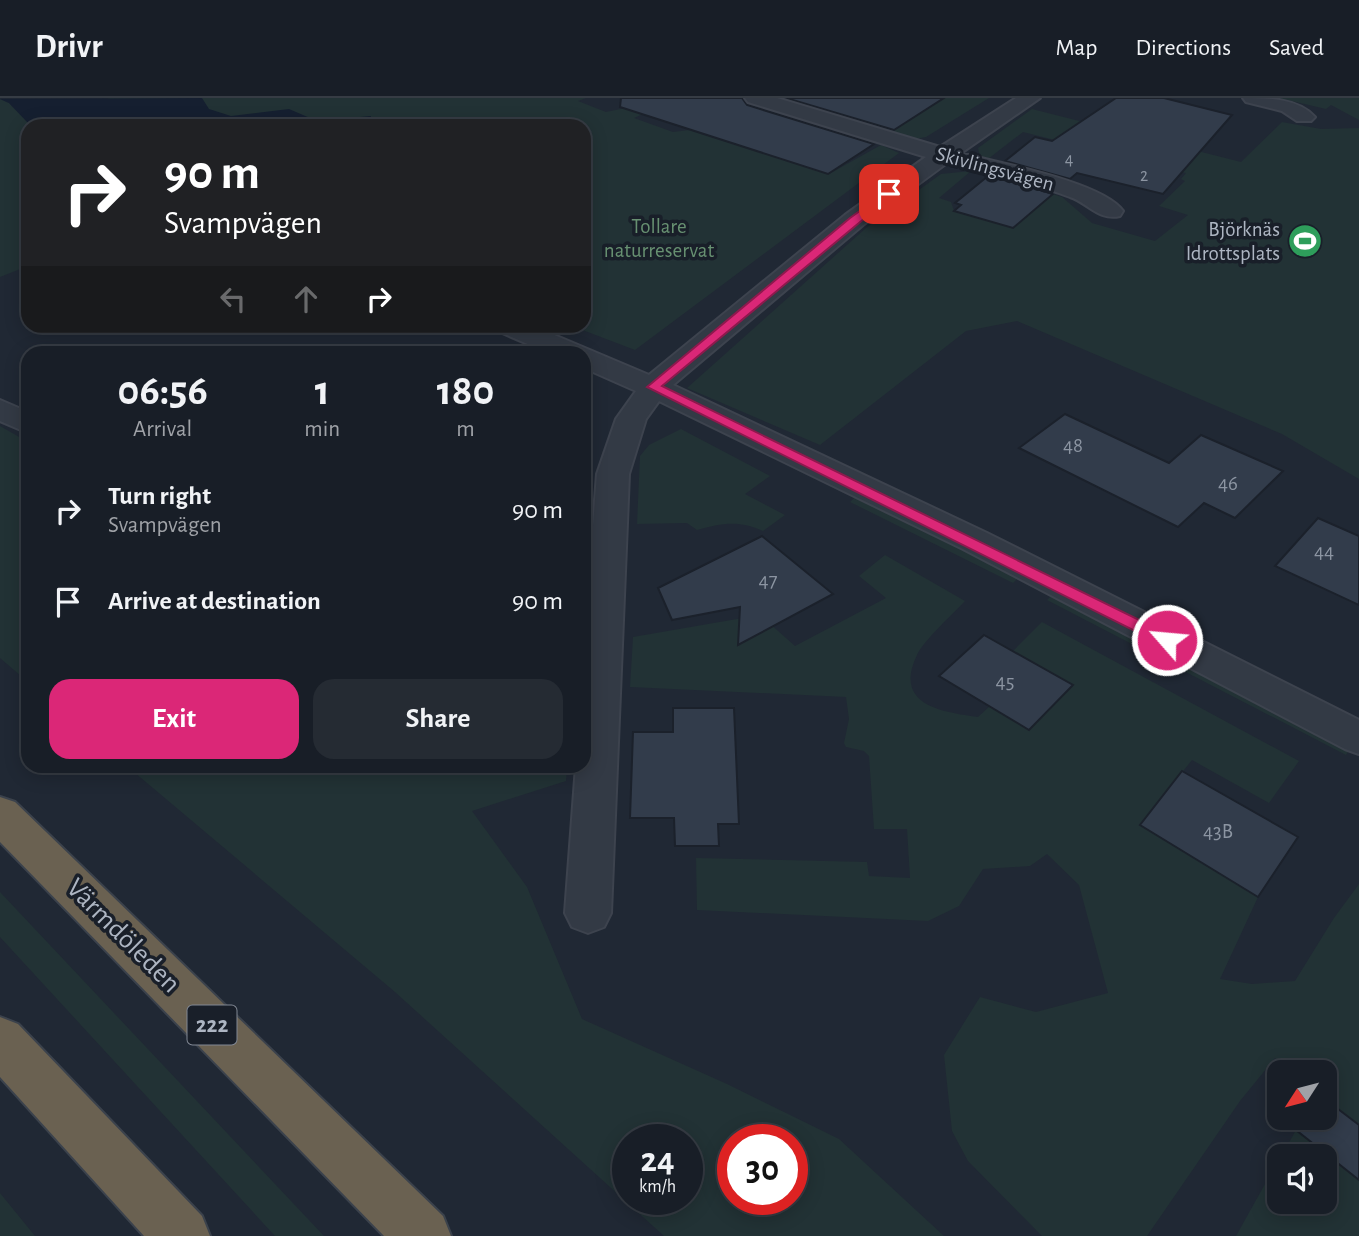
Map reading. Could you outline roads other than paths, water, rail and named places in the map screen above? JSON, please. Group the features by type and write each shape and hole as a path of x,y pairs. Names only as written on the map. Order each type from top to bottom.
{"highway":[{"name":"Värmdöleden","path":"0,814 423,1236"},
{"path":"0,1041 182,1236"}],"street":[{"name":"Skivlingsvägen","path":"755,98 943,155 1080,192 1111,211"},
{"path":"588,913 599,476 631,419 653,387 853,220 943,155 1030,98"},
{"path":"1253,98 1289,107 1304,117"},
{"path":"526,333 557,346"},
{"path":"591,360 653,387 1046,578 1359,738"},
{"path":"0,410 21,420"}],"water":[{"path":"202,98 209,109 231,116 289,109 312,119 24,119 9,103 0,99"},
{"path":"371,116 370,119 339,119"}],"place":[{"name":"Björknäs Idrottsplats","path":"1305,241"}],"park label":[{"name":"Tollare naturreservat","path":"659,238"}]}
